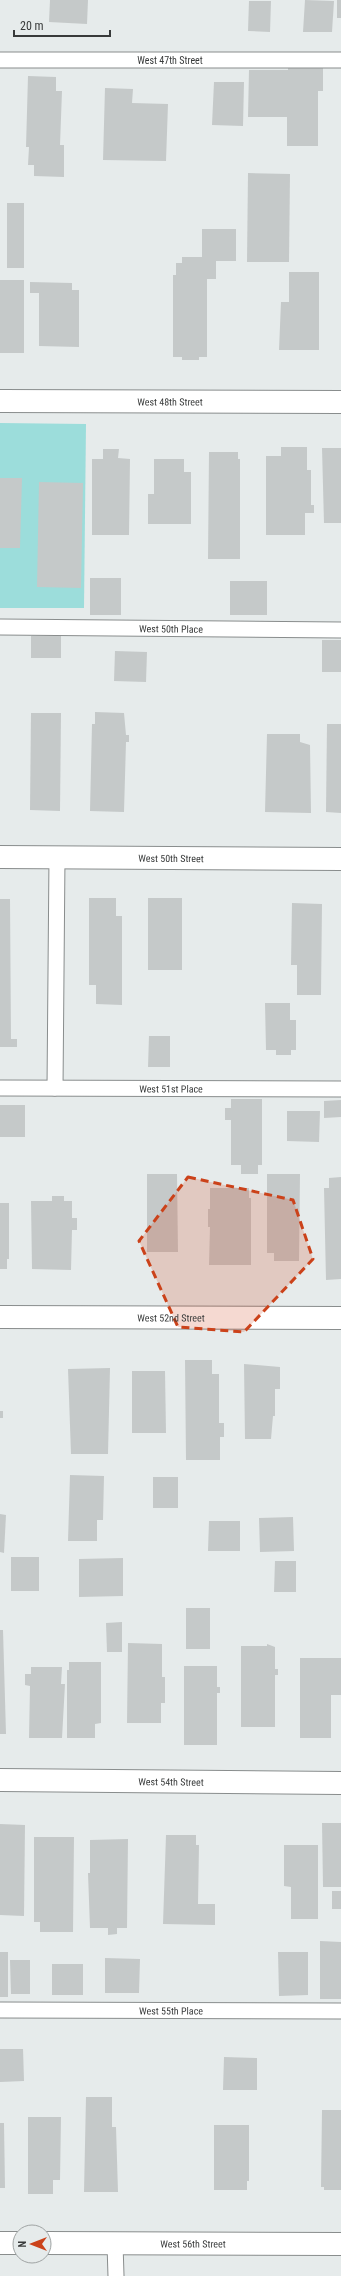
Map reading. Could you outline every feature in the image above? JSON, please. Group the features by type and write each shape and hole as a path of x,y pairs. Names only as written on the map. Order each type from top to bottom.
{"street":[{"name":"West 48th Street","path":"0,401 341,402"},
{"name":"West 50th Street","path":"0,857 341,859"},
{"name":"West 52nd Street","path":"0,1317 341,1318"},
{"name":"West 54th Street","path":"0,1780 341,1783"},
{"path":"0,2243 12,2243"},
{"name":"West 56th Street","path":"52,2243 341,2244"}],"lane":[{"name":"West 47th Street","path":"0,60 341,60"},
{"name":"West 50th Place","path":"0,627 341,630"},
{"path":"55,1088 57,857"},
{"name":"West 51st Place","path":"0,1088 341,1089"},
{"name":"West 55th Place","path":"0,2010 341,2011"},
{"path":"115,2244 116,2276"}],"highlighted area":[{"path":"188,1177 293,1200 313,1259 244,1332 178,1327 139,1241"}],"shaded area":[{"path":"0,423 86,424 84,608 0,608"}],"building":[{"path":"50,0 88,0 87,24 49,22"},
{"path":"305,0 334,1 332,32 303,32"},
{"path":"337,0 341,0 341,18 337,18"},
{"path":"249,1 271,1 270,32 248,31"},
{"path":"288,65 323,65 323,91 318,91 318,146 287,146 287,117 248,117 249,70 288,70"},
{"path":"28,76 56,77 56,91 62,91 60,145 64,145 64,177 34,176 34,165 28,165 29,147 26,147"},
{"path":"214,82 244,82 243,126 212,125"},
{"path":"105,88 133,89 132,103 168,104 166,161 103,160"},
{"path":"248,173 290,174 289,262 247,262"},
{"path":"7,203 24,203 24,268 7,268"},
{"path":"202,229 236,229 236,261 216,261 216,279 207,279 207,357 199,357 199,360 182,360 182,357 173,357 173,275 176,275 176,263 182,263 182,257 202,257"},
{"path":"289,272 319,272 319,350 279,350 281,302 289,302"},
{"path":"0,280 24,280 24,353 0,353"},
{"path":"30,282 72,283 72,290 79,290 79,347 39,346 39,293 30,293"},
{"path":"281,447 307,447 307,470 311,470 311,505 314,505 314,513 305,513 305,535 266,535 266,456 281,456"},
{"path":"322,448 341,448 341,523 324,523"},
{"path":"103,449 119,449 118,458 130,459 129,535 92,535 92,459 103,459"},
{"path":"209,452 238,452 238,459 240,459 240,559 208,559"},
{"path":"154,459 184,459 184,472 191,472 191,524 148,524 148,494 154,494"},
{"path":"0,478 22,478 20,548 0,548"},
{"path":"39,482 83,483 81,588 37,587"},
{"path":"90,578 121,578 121,615 90,615"},
{"path":"230,581 267,581 267,615 230,615"},
{"path":"31,636 61,636 61,658 31,658"},
{"path":"322,640 341,640 341,672 322,672"},
{"path":"115,651 147,652 146,682 114,681"},
{"path":"95,712 124,713 126,735 129,735 129,742 126,742 124,812 90,811 92,724 95,724"},
{"path":"31,713 61,713 60,811 30,810"},
{"path":"327,724 341,724 341,813 326,812"},
{"path":"267,734 300,734 300,742 310,745 311,813 265,812"},
{"path":"89,898 116,898 116,916 122,916 122,1005 96,1004 96,985 89,985"},
{"path":"148,898 182,898 182,970 148,970"},
{"path":"0,899 10,899 11,1039 17,1039 17,1047 0,1047"},
{"path":"292,903 322,904 321,995 297,995 297,965 291,965"},
{"path":"265,1003 290,1003 290,1020 296,1020 296,1050 291,1050 291,1055 276,1055 276,1050 266,1050"},
{"path":"149,1036 170,1036 170,1067 148,1067"},
{"path":"231,1099 262,1099 262,1165 258,1165 258,1174 241,1174 241,1165 231,1165 231,1120 225,1120 225,1108 231,1108"},
{"path":"341,1100 341,1117 324,1118 324,1101"},
{"path":"0,1105 25,1105 25,1137 0,1137"},
{"path":"287,1111 320,1111 319,1142 287,1141"},
{"path":"147,1174 177,1174 178,1252 147,1252"},
{"path":"267,1174 300,1174 299,1261 274,1261 274,1253 267,1253"},
{"path":"341,1177 341,1279 326,1280 324,1188 329,1188 329,1178"},
{"path":"210,1188 249,1188 249,1198 251,1198 251,1265 209,1265 210,1227 208,1227 208,1209 210,1209"},
{"path":"52,1196 64,1196 64,1201 72,1201 72,1218 77,1218 77,1230 72,1230 71,1270 32,1269 31,1201 52,1201"},
{"path":"0,1203 9,1203 9,1259 7,1259 7,1269 0,1269"},
{"path":"185,1360 212,1360 212,1374 219,1374 219,1423 224,1423 224,1437 220,1437 220,1460 186,1460"},
{"path":"244,1364 280,1367 280,1389 275,1389 275,1416 273,1416 271,1439 245,1439"},
{"path":"110,1368 108,1454 71,1454 68,1369"},
{"path":"132,1371 165,1371 166,1433 132,1433"},
{"path":"0,1411 3,1411 3,1418 0,1418"},
{"path":"70,1475 104,1476 103,1520 97,1520 97,1541 68,1541"},
{"path":"153,1477 178,1477 178,1508 153,1508"},
{"path":"0,1514 6,1515 4,1553 0,1552"},
{"path":"293,1517 294,1551 260,1552 259,1518"},
{"path":"209,1521 240,1521 240,1551 208,1551"},
{"path":"11,1557 39,1557 39,1591 11,1591"},
{"path":"123,1558 123,1596 79,1597 79,1559"},
{"path":"275,1561 296,1561 296,1592 274,1592"},
{"path":"186,1608 210,1608 210,1649 186,1649"},
{"path":"122,1622 122,1652 107,1652 106,1623"},
{"path":"0,1630 3,1630 6,1734 0,1734"},
{"path":"128,1643 162,1644 162,1677 165,1677 165,1703 161,1703 161,1723 127,1723"},
{"path":"267,1644 275,1647 275,1669 278,1669 278,1675 275,1675 275,1727 241,1727 241,1646 267,1646"},
{"path":"300,1658 341,1658 341,1695 331,1695 331,1738 300,1738"},
{"path":"69,1662 101,1662 101,1723 95,1724 95,1738 67,1738 67,1670 69,1670"},
{"path":"184,1666 217,1666 217,1687 220,1687 220,1693 217,1693 217,1745 184,1745"},
{"path":"31,1667 62,1667 61,1684 65,1684 62,1738 29,1738 30,1686 25,1685 25,1674 31,1674"},
{"path":"322,1823 341,1823 341,1887 323,1887"},
{"path":"0,1824 25,1825 24,1916 0,1915"},
{"path":"166,1835 196,1835 196,1845 199,1845 198,1904 215,1904 215,1925 163,1924"},
{"path":"34,1837 74,1837 73,1932 40,1932 40,1922 34,1922"},
{"path":"128,1839 127,1928 117,1928 117,1934 108,1935 108,1928 90,1928 88,1873 90,1873 90,1840"},
{"path":"284,1845 318,1845 318,1919 291,1919 291,1887 284,1886"},
{"path":"332,1891 341,1891 341,1909 332,1909"},
{"path":"320,1941 341,1942 341,1999 320,1999"},
{"path":"0,1952 8,1952 8,1997 0,1997"},
{"path":"278,1952 308,1952 308,1995 279,1996"},
{"path":"105,1958 140,1959 139,1993 105,1993"},
{"path":"10,1960 30,1960 30,1994 11,1994"},
{"path":"52,1964 83,1964 83,1995 52,1995"},
{"path":"0,2049 23,2049 24,2081 0,2082"},
{"path":"224,2057 257,2058 257,2090 223,2090"},
{"path":"86,2097 112,2097 112,2127 116,2127 118,2192 84,2192"},
{"path":"322,2110 341,2110 341,2190 324,2190 324,2187 321,2187"},
{"path":"28,2117 61,2117 60,2180 53,2180 53,2194 28,2194"},
{"path":"0,2123 4,2123 5,2188 0,2188"},
{"path":"214,2125 249,2125 249,2181 247,2181 247,2190 214,2190"}]}
